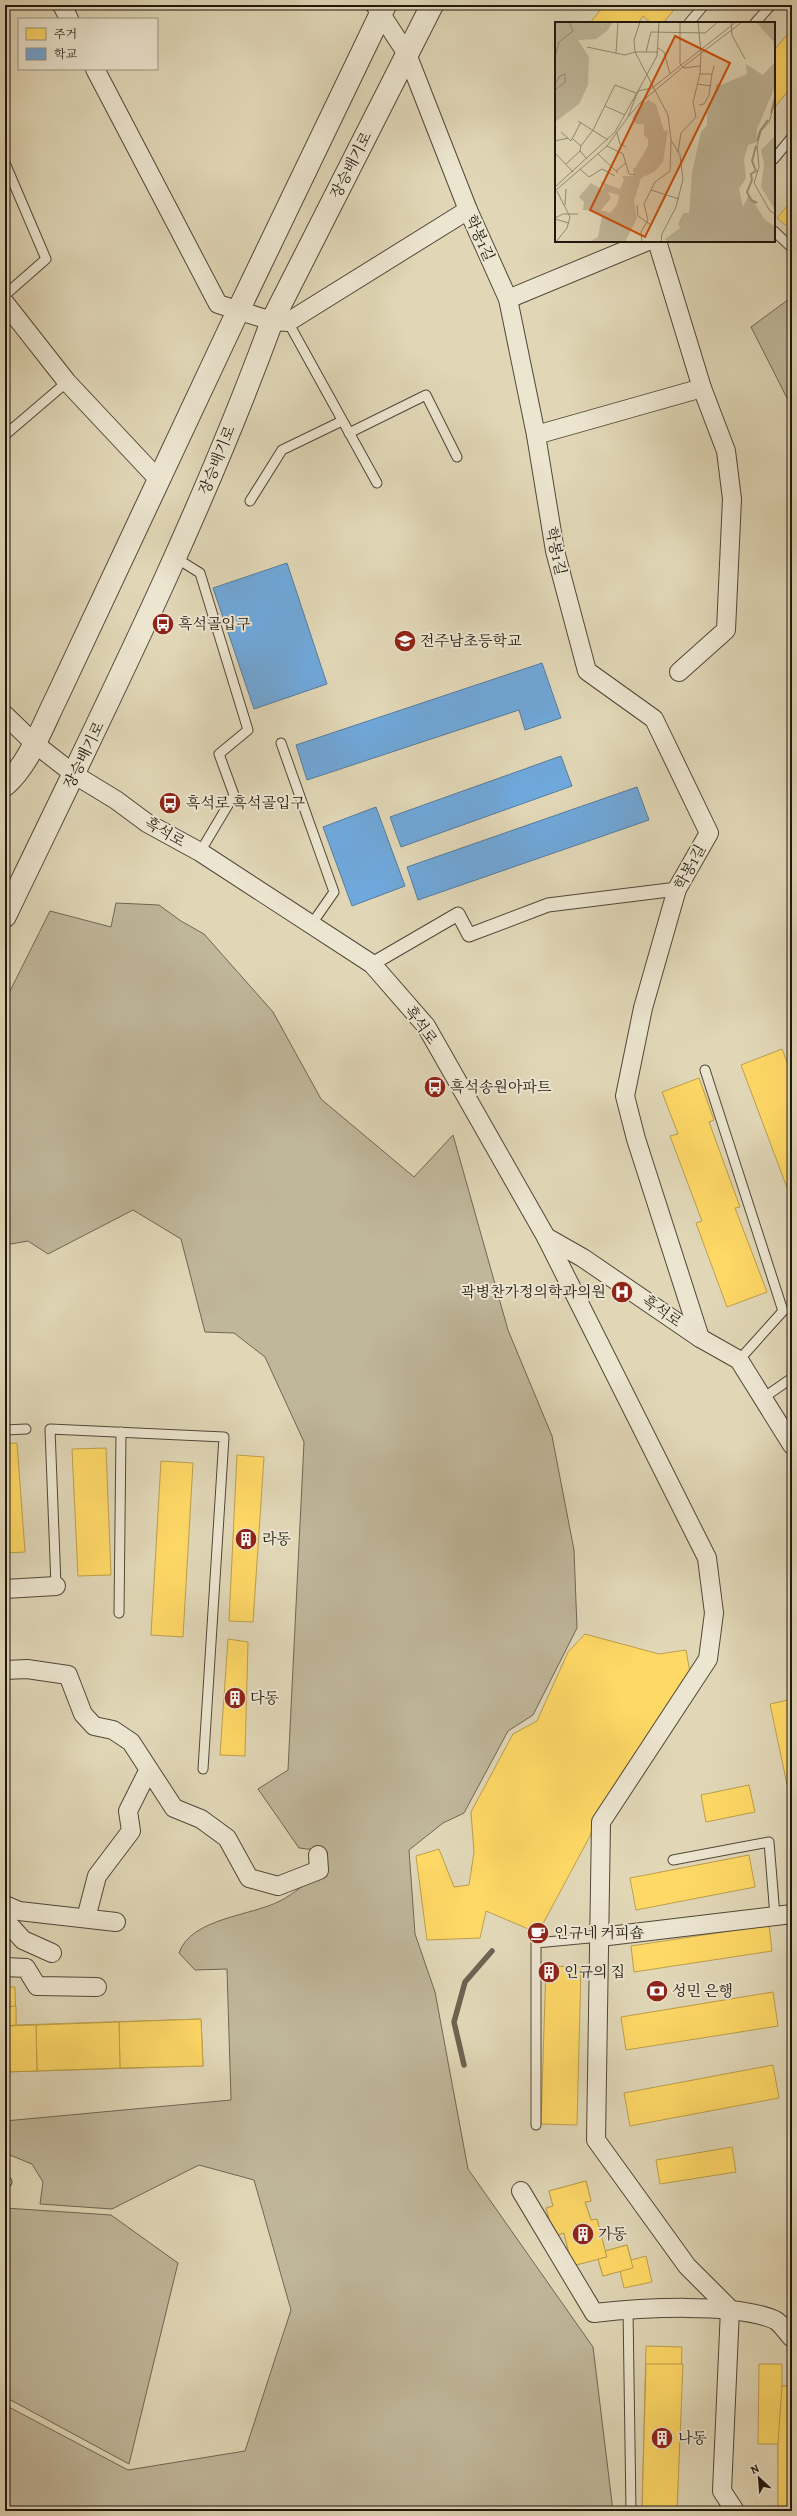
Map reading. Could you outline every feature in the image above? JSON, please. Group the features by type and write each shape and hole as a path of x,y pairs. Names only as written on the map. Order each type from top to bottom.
{"street":[{"path":"62,5 68,18"},
{"name":"장승배기로","path":"5,916 75,775 176,558 255,368 280,322 407,54 432,5"},
{"path":"5,786 12,780 34,743 380,8"},
{"name":"학봉1길","path":"380,8 407,54 468,210 508,299 536,435 555,551 587,671 654,719 709,834 677,889 643,1008"},
{"path":"96,70 218,304 280,322 468,210"},
{"path":"508,299 646,242"},
{"path":"657,242 702,388 726,451 732,499 726,630 679,672"},
{"path":"5,303 67,382 158,479"},
{"path":"536,435 702,388"},
{"name":"흑석로","path":"5,715 34,743 75,775 116,800 147,823 200,852 372,964 426,1026 546,1237 583,1258 700,1338 739,1360 792,1445"},
{"path":"372,964 458,914 469,935 548,905 677,889"},
{"name":"흑석로","path":"643,1008 625,1096 636,1139 700,1338"},
{"path":"546,1237 707,1558 714,1613 708,1659 601,1822 596,2140 687,2266 730,2309 722,2491 735,2511"},
{"path":"5,1589 56,1586"},
{"path":"5,1670 27,1669 68,1675 83,1714 94,1726 112,1730 130,1742 174,1808 201,1819 226,1838 249,1878 278,1886 300,1879 319,1870 318,1855"},
{"path":"86,1918 97,1876 131,1831 128,1811 148,1771"},
{"path":"5,1906 19,1911 116,1922"},
{"path":"600,1937 784,1915"},
{"path":"5,1920 23,1940 52,1953"},
{"path":"5,1967 26,1968 37,1986 97,1987"},
{"path":"522,2190 594,2313 628,2309 730,2309 776,2320 792,2338"}],"lane":[{"path":"690,22 704,5"},
{"path":"756,22 771,5"},
{"path":"775,158 792,137"},
{"path":"5,163 46,259 5,295"},
{"path":"775,232 792,248"},
{"path":"280,322 342,421 377,483"},
{"path":"5,435 67,382"},
{"path":"349,433 426,395 457,457"},
{"path":"250,502 282,450 342,421"},
{"path":"176,558 200,574 248,730 219,754 234,795 200,852"},
{"path":"281,743 334,892 311,925"},
{"path":"705,1070 783,1311 739,1360"},
{"path":"763,1398 792,1378"},
{"path":"5,1430 26,1429"},
{"path":"56,1586 50,1429 224,1437 203,1769"},
{"path":"119,1613 121,1432"},
{"path":"673,1860 769,1842 784,1915"},
{"path":"536,2125 536,1943 600,1937"},
{"path":"628,2309 631,2511"}],"shaded area":[{"path":"789,299 792,301 792,408 751,327"},
{"path":"116,903 159,905 181,921 204,934 273,1012 321,1099 414,1177 453,1135 508,1330 552,1436 574,1550 577,1628 533,1715 508,1731 464,1813 443,1823 409,1850 415,1934 435,1992 468,2169 593,2347 613,2511 5,2511 5,2405 128,2470 245,2451 291,2310 254,2180 199,2165 112,2209 40,2204 43,2182 32,2164 5,2153 5,2121 231,2100 227,1969 195,1970 179,1953 186,1941 196,1932 209,1925 268,1906 280,1901 295,1891 320,1872 324,1851 299,1848 258,1789 288,1770 304,1442 265,1357 234,1333 205,1332 181,1239 133,1210 48,1254 28,1241 5,1245 5,1001 50,911 111,927"},
{"path":"5,2208 111,2215 178,2263 129,2464 5,2397"}],"building: 주거":[{"path":"604,5 678,5 664,22 650,22 643,16 639,22 591,22"},
{"path":"792,29 792,86 775,107 775,49"},
{"path":"792,200 792,230 777,218"},
{"path":"782,1049 792,1075 792,1201 741,1065"},
{"path":"699,1078 714,1120 709,1122 740,1207 735,1208 767,1292 727,1307 696,1223 702,1221 670,1136 678,1134 662,1092"},
{"path":"17,1443 25,1552 5,1553 5,1444"},
{"path":"106,1448 111,1575 78,1576 72,1449"},
{"name":"라동","path":"237,1455 264,1457 253,1622 229,1621"},
{"path":"161,1461 193,1463 183,1637 151,1635"},
{"path":"585,1634 659,1654 686,1650 692,1684 601,1806 590,1836 538,1933 486,1911 480,1938 427,1940 416,1856 439,1849 454,1887 469,1885 474,1852 471,1812 513,1734 537,1721 568,1652"},
{"name":"다동","path":"228,1639 248,1642 245,1756 220,1755"},
{"path":"792,1699 792,1808 770,1704"},
{"path":"749,1785 755,1812 706,1822 701,1795"},
{"path":"749,1855 755,1887 636,1910 630,1878"},
{"path":"769,1925 772,1951 634,1972 631,1946"},
{"path":"546,1966 581,1967 577,2125 541,2124"},
{"name":"인규의 집","path":"546,1966 559,1966 545,1978"},
{"path":"5,1987 15,1987 16,2025 201,2019 203,2066 5,2072"},
{"path":"773,1992 778,2026 626,2050 621,2017"},
{"path":"16,2006 16,2025 5,2026 5,2007"},
{"path":"201,2019 203,2066 120,2068 119,2022"},
{"path":"119,2022 120,2068 37,2071 36,2025"},
{"path":"36,2025 37,2071 5,2072 5,2026"},
{"path":"773,2065 779,2098 630,2126 624,2093"},
{"path":"732,2147 736,2172 660,2184 656,2160"},
{"name":"가동","path":"586,2181 591,2201 585,2202 591,2220 597,2219 605,2251 627,2245 631,2260 646,2256 652,2282 624,2288 620,2271 603,2276 598,2259 572,2266 564,2233 554,2236 546,2208 553,2206 549,2191"},
{"name":"가동","path":"586,2181 591,2201 585,2202 591,2220 597,2219 607,2257 572,2266 564,2233 554,2236 546,2208 553,2206 549,2191"},
{"path":"627,2245 633,2268 603,2276 598,2259 607,2257 605,2251"},
{"name":"나동","path":"646,2346 682,2347 677,2511 642,2511"},
{"name":"나동","path":"646,2364 683,2364 677,2511 642,2511"},
{"path":"759,2364 782,2364 782,2386 792,2386 792,2511 778,2511 778,2444 758,2444"},
{"path":"782,2386 792,2386 792,2511 778,2511 778,2444"}],"building: 학교":[{"path":"287,563 327,684 254,709 213,588"},
{"path":"542,663 561,718 525,730 519,710 307,780 296,745"},
{"path":"561,756 572,786 401,847 390,817"},
{"path":"637,787 649,820 418,900 407,867"},
{"path":"376,807 405,886 352,906 323,827"}],"waterway":[{"path":"464,2065 454,2022 465,1982 492,1951"}],"place":[{"name":"흑석골입구","path":"163,624"},
{"name":"전주남초등학교","path":"405,641"},
{"name":"흑석로 흑석골입구","path":"170,803"},
{"name":"흑석송원아파트","path":"435,1087"},
{"name":"곽병찬가정의학과의원","path":"622,1292"},
{"name":"라동","path":"246,1539"},
{"name":"다동","path":"235,1698"},
{"name":"인규네 커피숍","path":"538,1933"},
{"name":"인규의 집","path":"549,1972"},
{"name":"성민 은행","path":"657,1991"},
{"name":"가동","path":"583,2234"},
{"name":"나동","path":"662,2438"}]}
